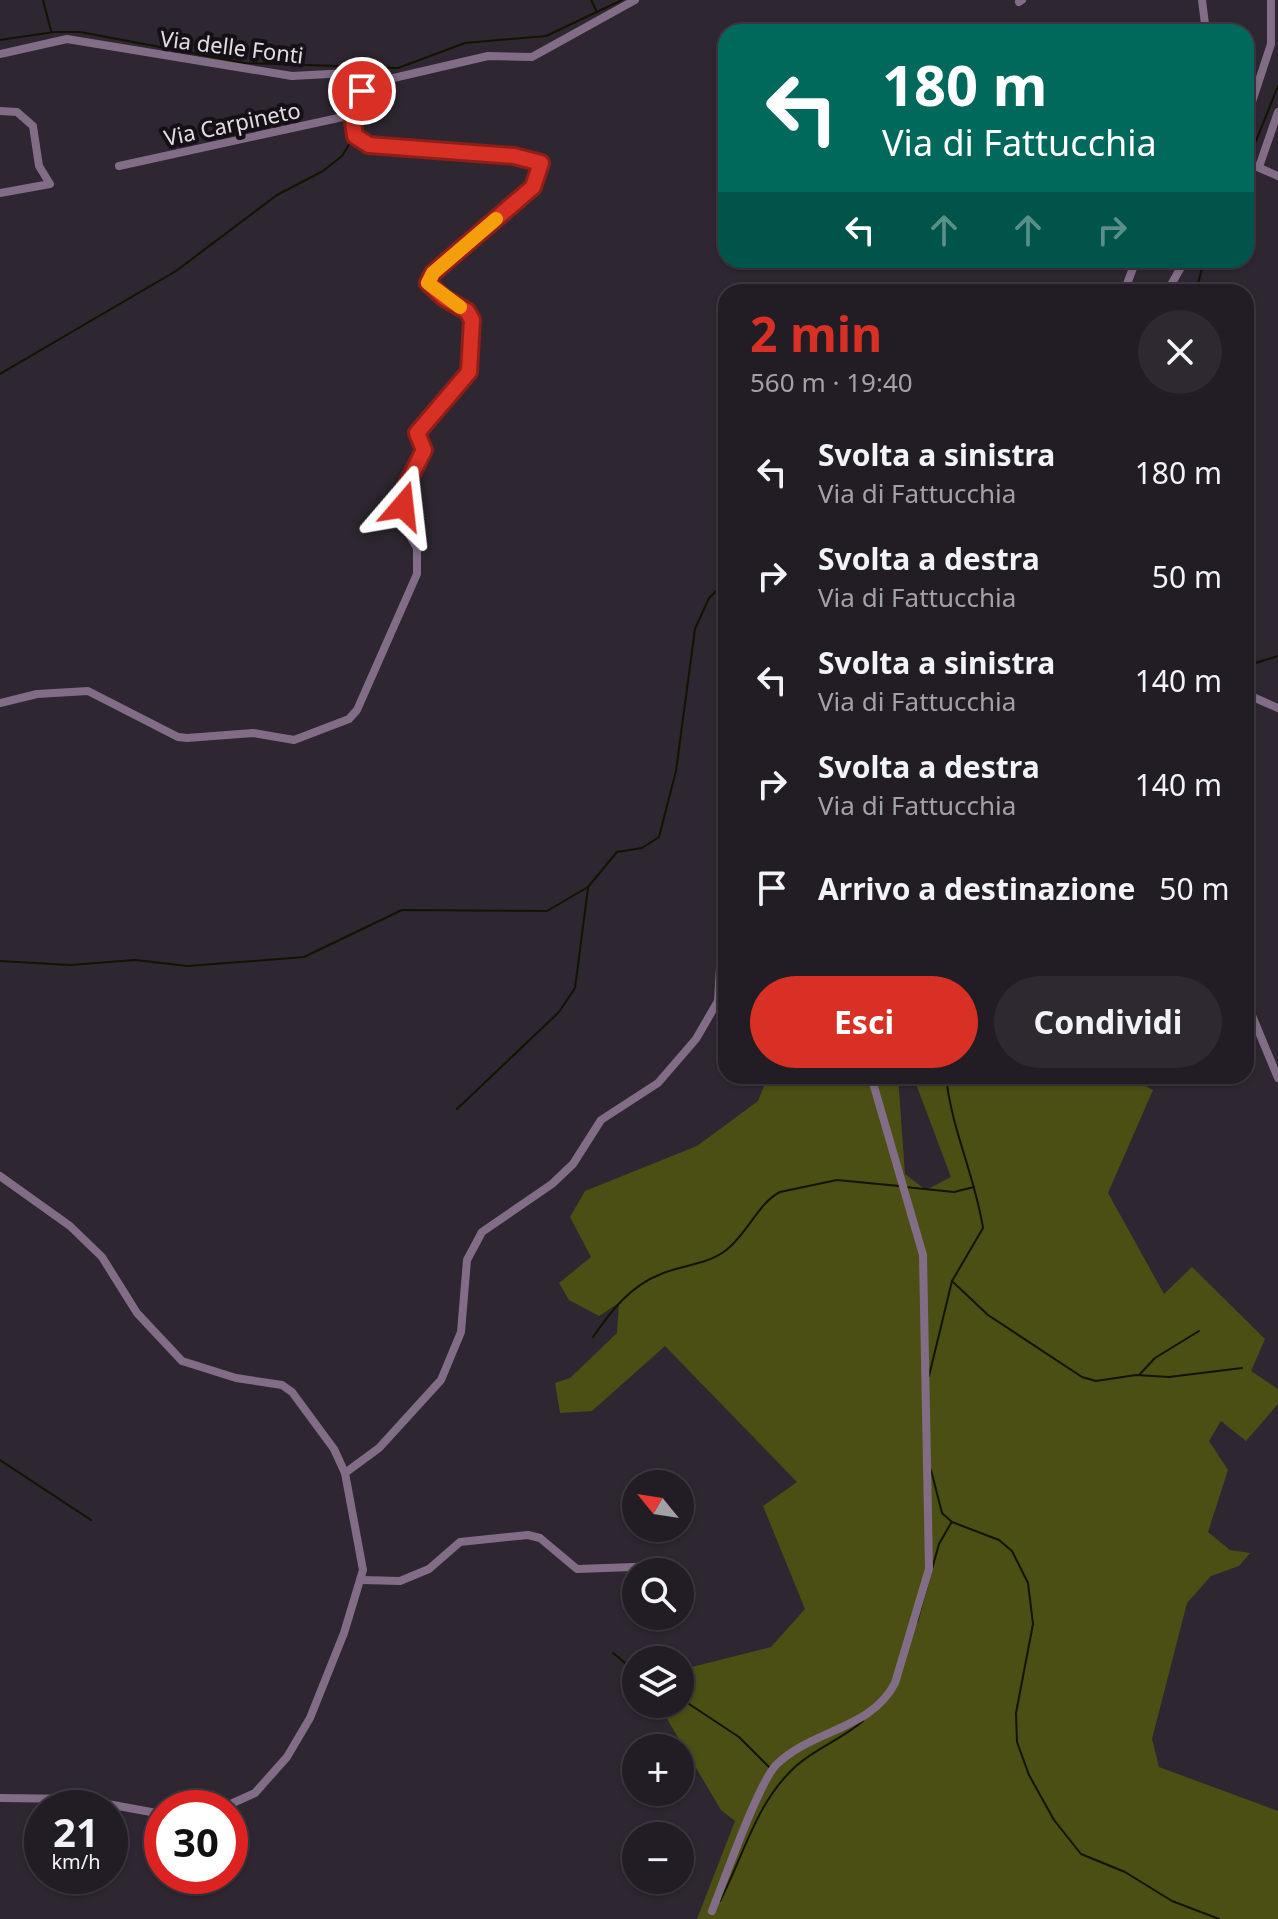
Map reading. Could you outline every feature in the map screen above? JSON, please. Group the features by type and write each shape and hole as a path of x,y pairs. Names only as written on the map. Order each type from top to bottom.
{"street":[{"name":"Via delle Fonti","path":"0,54 67,39 292,76 366,72 386,78 488,56 532,57 635,0"},
{"path":"1202,0 1205,24"},
{"path":"1254,96 1271,44 1271,0"},
{"path":"0,703 37,694 88,691 178,737 187,738 253,733 294,740 349,719 357,710 417,574 417,548 402,522 404,490 424,450 417,433 469,372 472,320 467,311 444,298 428,283 433,273 533,187 541,163 514,156 369,145 355,136 352,115 362,91 386,78"},
{"path":"0,111 17,112 33,126 39,166 50,184 0,193"},
{"path":"1254,163 1278,112"},
{"name":"Via Carpineto","path":"119,166 352,115"},
{"path":"1254,165 1278,176"},
{"path":"1254,698 1278,708"},
{"path":"345,1473 379,1448 446,1372 466,1310 467,1260 482,1232 552,1184 573,1164 601,1120 658,1083 696,1039 718,1001"},
{"path":"1254,1020 1278,1078"},
{"path":"712,1911 775,1766 798,1749 869,1713 887,1699 929,1569 923,1255 873,1084"},
{"path":"0,1176 70,1226 102,1257 137,1313 182,1361 236,1378 282,1385 292,1392 334,1449 345,1473 350,1512 361,1554 362,1580 310,1718 287,1757 255,1793 248,1796"},
{"path":"362,1580 400,1581 429,1569 460,1542 528,1535 540,1538 577,1569 622,1567"},
{"path":"0,1798 80,1799 144,1811"}],"shaded area":[{"path":"765,1084 899,1084 905,1174 926,1190 951,1177 916,1084 1142,1084 1153,1090 1108,1193 1164,1294 1192,1267 1265,1339 1251,1371 1278,1389 1278,1404 1246,1441 1221,1421 1209,1441 1228,1470 1208,1532 1230,1550 1250,1553 1239,1566 1211,1576 1187,1603 1152,1739 1159,1767 1278,1811 1278,1919 697,1919 735,1821 721,1810 694,1764 694,1734 676,1734 667,1719 694,1718 694,1666 771,1647 805,1609 763,1506 797,1482 665,1346 592,1411 560,1413 555,1383 570,1378 617,1333 619,1303 599,1316 569,1300 559,1283 591,1257 570,1217 585,1191 697,1146 758,1101"}],"waterway":[{"path":"43,0 51,31"},
{"path":"591,0 597,12"},
{"path":"0,40 54,32 80,32 245,63 398,68 465,43 546,36 622,0"},
{"path":"347,112 352,93 365,76"},
{"path":"1254,146 1278,86"},
{"path":"0,374 176,271 277,195 323,171 342,156 353,138"},
{"path":"1198,284 1202,268"},
{"path":"0,961 70,965 135,960 188,966 304,957 402,910 547,911 588,887 617,852 642,848 659,837 676,771 695,629 709,598 718,590"},
{"path":"1254,664 1278,656"},
{"path":"457,1109 559,1012 575,988 588,888"},
{"path":"929,1376 952,1281 983,1228 947,1084"},
{"path":"593,1337 614,1309 640,1285 661,1274 710,1259 725,1251 765,1204 780,1192 837,1180 899,1186"},
{"path":"905,1187 954,1192 974,1187"},
{"path":"953,1282 988,1315 1082,1377 1096,1381 1136,1375 1169,1377 1242,1368"},
{"path":"1140,1374 1155,1358 1199,1331"},
{"path":"0,1460 91,1520"},
{"path":"931,1470 942,1513 952,1522 999,1540 1012,1551 1028,1583 1033,1624 1016,1713 1017,1742 1029,1775 1054,1820 1081,1854 1125,1872 1172,1901 1219,1919"},
{"path":"917,1622 939,1544 951,1523"},
{"path":"613,1653 622,1660"},
{"path":"694,1707 739,1737 771,1769"},
{"path":"720,1901 761,1812 782,1780 804,1760 863,1721"}],"slow traffic":[{"path":"460,307 428,283 433,273 496,219"}],"route":[{"path":"362,91 352,115 355,136 369,145 514,156 541,163 533,187 433,273 428,283 444,298 467,311 472,320 469,372 417,433 424,450 404,490 403,506"}]}
